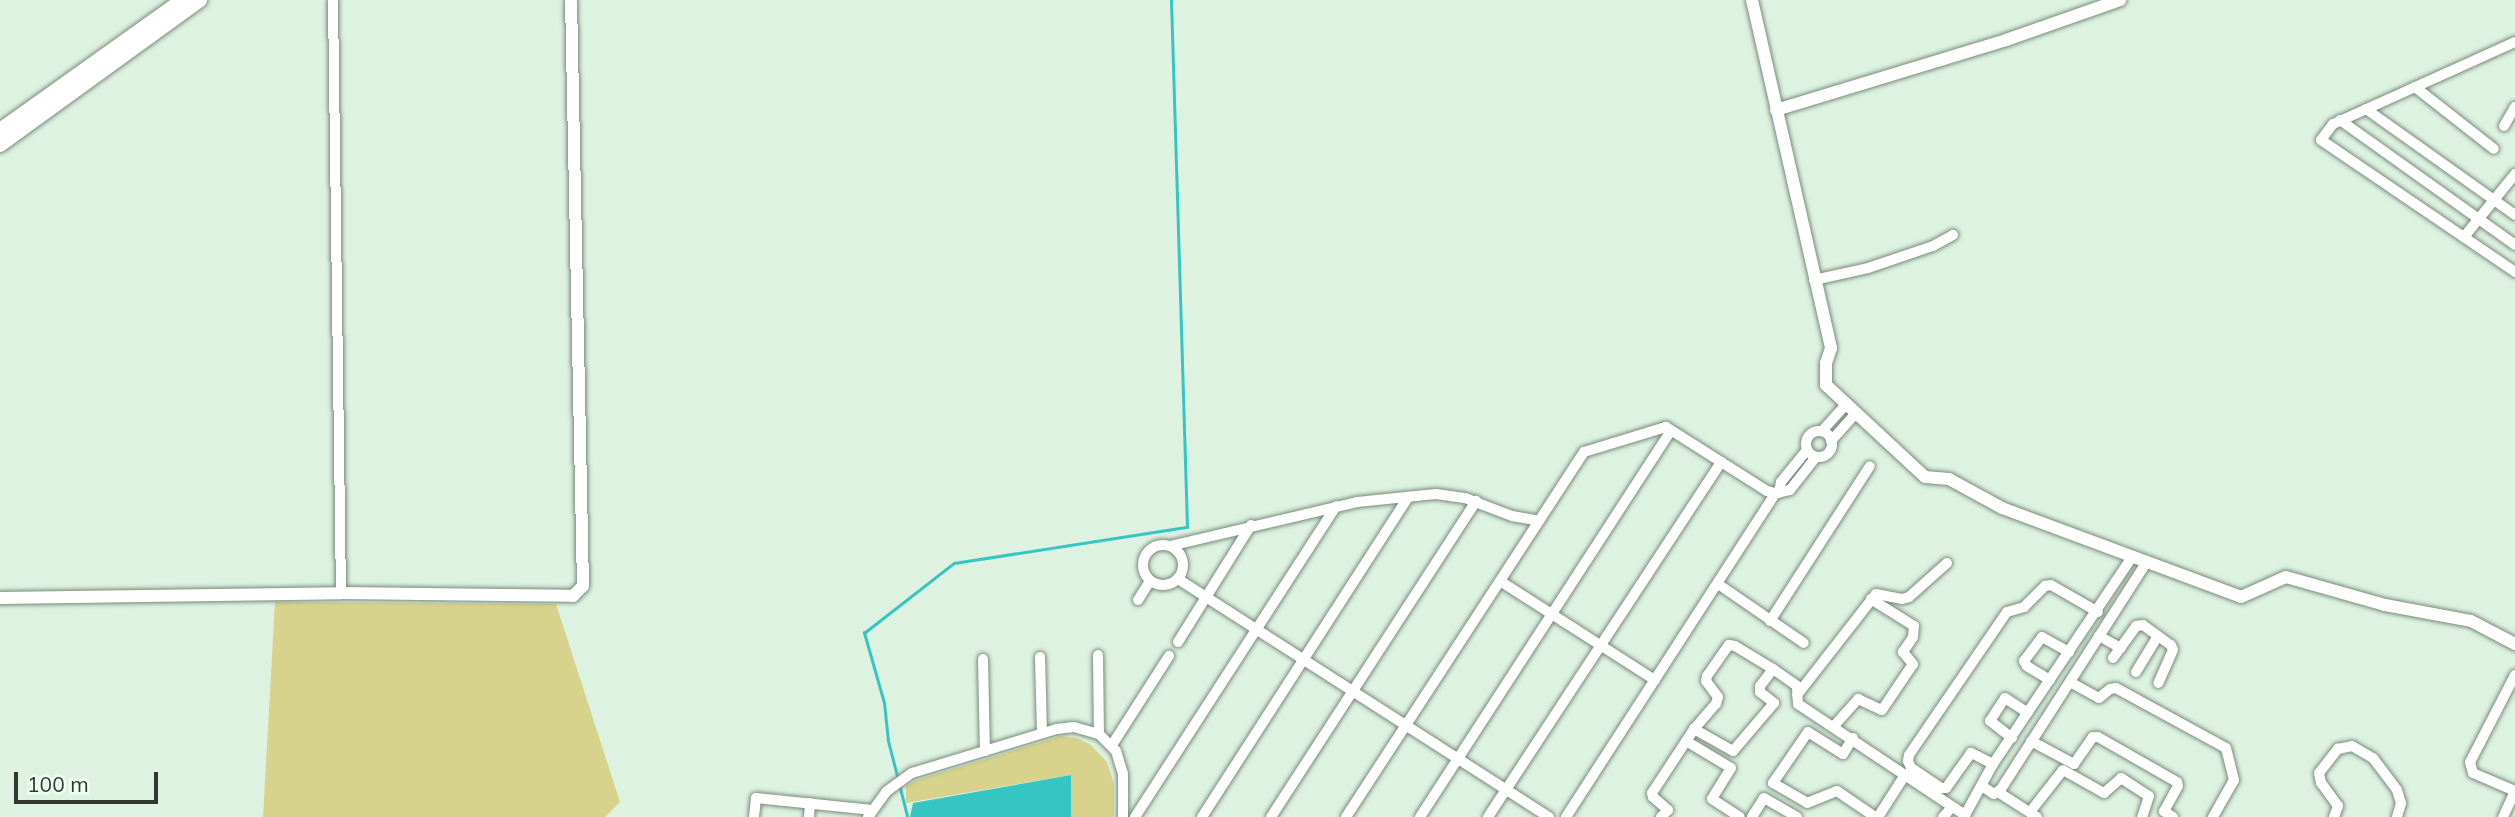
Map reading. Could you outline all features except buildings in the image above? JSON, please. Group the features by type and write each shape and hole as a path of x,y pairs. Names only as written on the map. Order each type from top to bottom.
{"main road":[{"path":"0,145 200,0"},
{"path":"0,130 175,2"}],"street":[{"path":"333,0 341,593"},
{"path":"0,598 341,593 573,596 583,586 570,0"},
{"path":"1752,0 1831,348 1826,363 1826,385 1925,477 1949,480 2001,508 2241,597 2286,577 2385,605 2471,621 2515,644"},
{"path":"1776,110 2006,40 2120,0"},
{"path":"2515,42 2337,122 2321,141 2515,272"},
{"path":"2415,87 2494,149"},
{"path":"2504,125 2515,107"},
{"path":"2366,109 2515,215"},
{"path":"2337,122 2515,245"},
{"path":"2464,237 2515,174"},
{"path":"1814,280 1868,268 1933,246 1953,235"},
{"path":"1822,431 1846,404"},
{"path":"1812,454 1828,454 1832,441 1856,414"},
{"path":"1346,817 1584,452 1666,426 1767,491 1778,493 1790,489 1812,454 1808,436 1814,431 1822,431 1832,441"},
{"path":"1420,817 1671,430"},
{"path":"1488,817 1721,462"},
{"path":"1770,621 1870,466"},
{"path":"1566,817 1778,493"},
{"path":"1178,579 1162,586 1150,581 1143,568 1144,557 1155,547 1170,546 1336,506 1445,494 1476,501 1512,516 1539,521"},
{"path":"1202,817 1408,497"},
{"path":"1271,817 1476,501"},
{"path":"1135,817 1336,506"},
{"path":"1178,642 1251,526"},
{"path":"1170,546 1178,552 1183,561 1178,579"},
{"path":"1661,817 1668,810 1652,793 1694,729 1716,704 1718,697 1706,681 1729,645 1773,669 1797,686 1798,704 1853,738 1965,815 1993,764 2100,609 2132,557"},
{"path":"1998,792 2147,562"},
{"path":"1797,695 1876,594 1902,599 1909,597 1947,563"},
{"path":"1178,579 1549,817"},
{"path":"1500,580 1655,680"},
{"path":"1138,600 1150,581"},
{"path":"1718,584 1804,643"},
{"path":"1993,764 1971,753 1946,788 1941,788 1911,768 1908,761 1909,755 2007,612 2024,607 2045,586 2051,585 2114,613"},
{"path":"1833,727 1858,699 1882,710 1913,664 1903,652 1903,647 1913,636 1914,626 1871,599"},
{"path":"2113,658 2139,625 2171,645 2173,654 2158,683"},
{"path":"2099,636 2121,648"},
{"path":"2136,672 2158,636"},
{"path":"2050,680 2027,666 2024,661 2042,637 2069,652"},
{"path":"1098,655 1099,734"},
{"path":"1112,745 1169,656"},
{"path":"1040,657 1042,733"},
{"path":"983,659 985,751"},
{"path":"1694,729 1733,751 1774,703 1760,692 1760,687 1773,669"},
{"path":"2503,817 2515,791 2473,773 2470,762 2515,675"},
{"path":"2070,682 2099,698 2110,689 2116,688 2226,748 2233,785 2213,817"},
{"path":"2042,692 2058,700"},
{"path":"2012,738 1990,721 2005,698 2028,713"},
{"path":"754,817 756,798 870,813 887,791 912,773 1042,733 1074,727 1099,734 1112,745 1122,766 1123,817"},
{"path":"1752,817 1808,732 1843,754 1853,738"},
{"path":"2031,741 2074,764 2093,737 2098,737 2179,784 2164,811 2173,817"},
{"path":"1686,741 1731,768 1712,799 1740,817"},
{"path":"2334,817 2338,806 2321,783 2319,773 2338,749 2352,746 2373,758 2397,790 2401,803 2397,817"},
{"path":"1982,786 1990,793 1998,792 2033,815 2063,770 2104,793 2121,778 2149,796 2150,800 2142,817"},
{"path":"1773,783 1807,803 1838,791 1877,817 1905,775"},
{"path":"1764,798 1797,817"},
{"path":"809,817 810,803"},
{"path":"1943,817 1952,807"}],"shaded area":[{"path":"275,602 556,604 620,802 605,817 263,817"},
{"path":"1061,736 1077,738 1091,745 1107,762 1114,784 1114,817 1071,817 1071,775 906,803 906,786 917,780"}],"water":[{"path":"1071,775 1071,817 910,817 913,803"}],"waterway":[{"path":"898,780 888,741 884,703 864,633 954,563 1187,527 1171,0"},
{"path":"900,786 908,817"}]}
